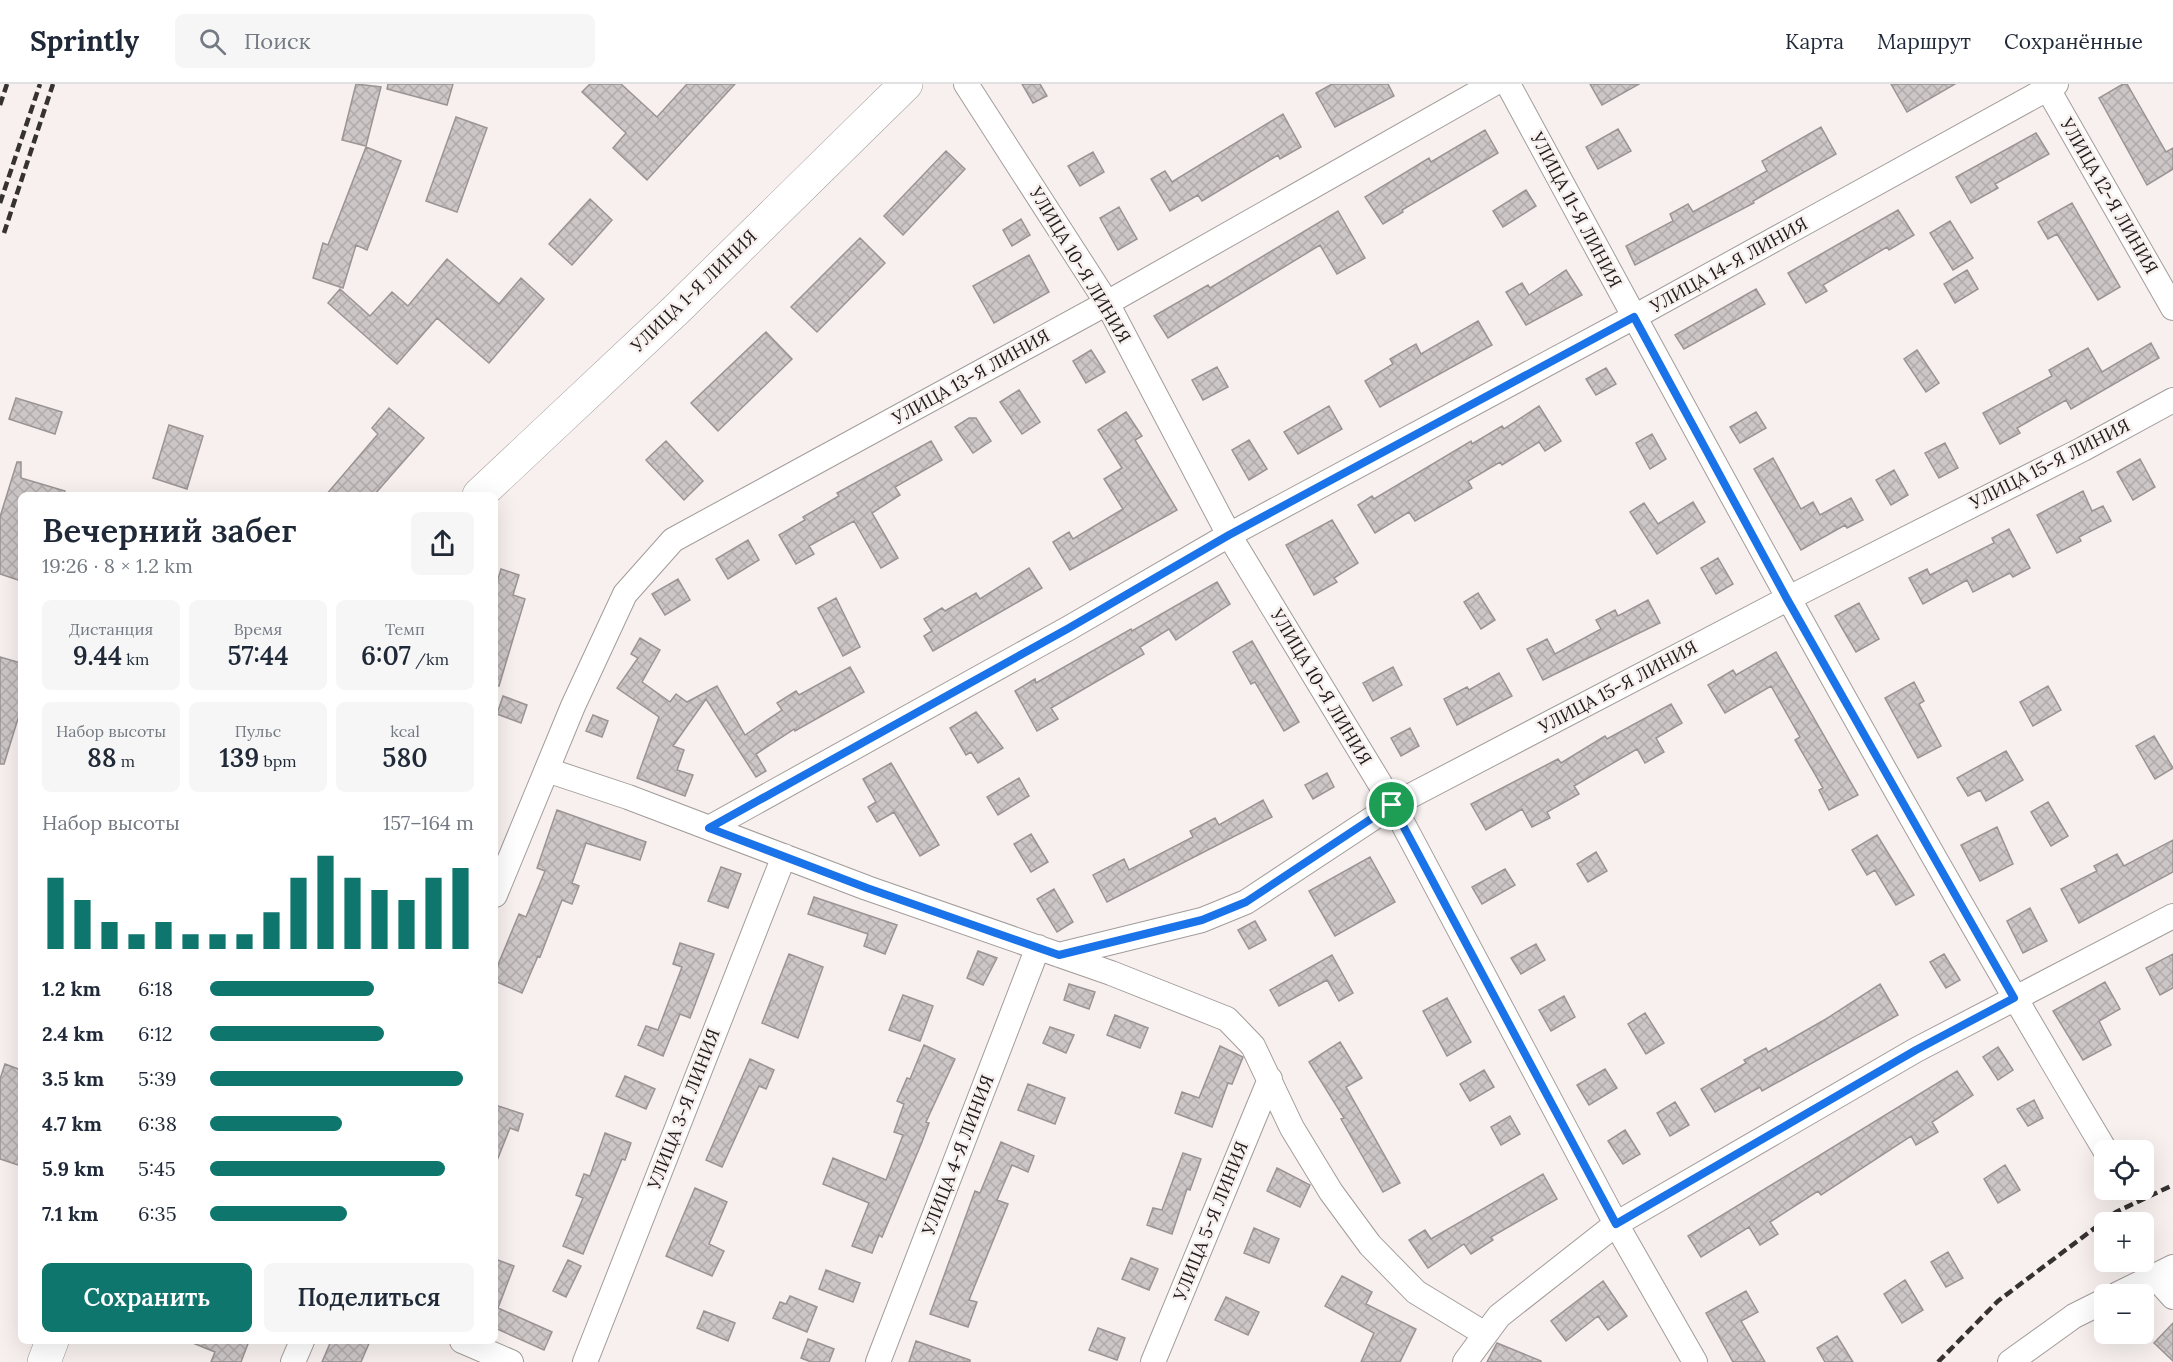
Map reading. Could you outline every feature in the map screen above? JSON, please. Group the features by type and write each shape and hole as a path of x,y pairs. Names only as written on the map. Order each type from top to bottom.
{"main road":[{"name":"УЛИЦА 1-Я ЛИНИЯ","path":"482,492 677,309 906,84"},
{"path":"44,1362 50,1344"}],"street":[{"name":"УЛИЦА 10-Я ЛИНИЯ","path":"966,84 1107,303 1229,535 1392,805 1616,1224 1695,1362"},
{"name":"УЛИЦА 13-Я ЛИНИЯ","path":"498,888 548,767 625,594 673,540 1107,303 1493,84"},
{"name":"УЛИЦА 11-Я ЛИНИЯ","path":"1508,84 1787,599 2014,998 2099,1140"},
{"name":"УЛИЦА 14-Я ЛИНИЯ","path":"709,828 1069,628 1229,535 1634,317 2050,85"},
{"name":"УЛИЦА 12-Я ЛИНИЯ","path":"2050,85 2173,308"},
{"name":"УЛИЦА 15-Я ЛИНИЯ","path":"1049,951 1202,920 1246,902 1392,805 1787,599 2083,449 2173,399"},
{"path":"548,767 784,856 1049,951 1227,1019 1253,1046 1292,1128 1330,1192 1370,1245 1416,1292 1485,1334"},
{"name":"УЛИЦА 3-Я ЛИНИЯ","path":"585,1362 784,856"},
{"path":"1465,1362 1499,1316 1616,1224 1916,1050 2173,916"},
{"name":"УЛИЦА 4-Я ЛИНИЯ","path":"878,1362 1049,951"},
{"name":"УЛИЦА 5-Я ЛИНИЯ","path":"1153,1362 1270,1079"},
{"path":"2139,1284 2164,1272 2173,1297"},
{"path":"2010,1362 2074,1316 2094,1306"},
{"path":"293,1362 301,1344"},
{"path":"469,1344 511,1362"}],"building":[{"path":"356,84 381,87 366,146 342,140"},
{"path":"388,84 453,84 447,105 387,89"},
{"path":"590,84 621,84 657,117 687,84 735,84 647,180 613,148 626,133 582,92"},
{"path":"1022,84 1040,84 1047,96 1033,103"},
{"path":"1332,84 1388,84 1394,96 1335,127 1316,93"},
{"path":"1590,84 1639,84 1602,105"},
{"path":"1891,84 1955,84 1907,112"},
{"path":"2127,84 2166,152 2173,148 2173,169 2147,185 2099,98"},
{"path":"1283,114 1301,147 1280,159 1278,155 1202,201 1198,195 1170,211 1151,179 1165,171 1172,182"},
{"path":"456,117 487,128 457,212 426,201"},
{"path":"1821,127 1836,154 1753,201 1754,203 1635,265 1626,246 1673,221 1670,214 1688,204 1693,212 1767,171 1762,161"},
{"path":"1618,129 1631,151 1598,169 1586,147"},
{"path":"1485,130 1498,153 1402,210 1403,212 1383,224 1365,197 1429,158 1431,162"},
{"path":"2036,133 2049,154 1995,184 1998,188 1971,203 1956,177"},
{"path":"366,147 401,161 367,250 356,245 343,288 313,278 323,243 328,245"},
{"path":"946,151 965,169 903,235 884,216"},
{"path":"1093,152 1104,172 1080,186 1068,166"},
{"path":"1526,190 1536,206 1503,227 1493,211"},
{"path":"590,199 612,220 572,265 549,244"},
{"path":"2072,203 2120,287 2098,300 2057,234 2048,239 2038,222"},
{"path":"1119,207 1137,239 1118,250 1100,218"},
{"path":"1898,210 1914,235 1889,250 1887,247 1823,285 1827,291 1806,303 1788,273"},
{"path":"1338,211 1365,258 1337,274 1320,245 1168,338 1154,316 1208,285 1210,288"},
{"path":"1021,219 1030,235 1012,246 1003,230"},
{"path":"1950,221 1973,258 1953,270 1930,233"},
{"path":"860,238 885,263 817,332 791,307"},
{"path":"1029,255 1049,292 994,323 973,286"},
{"path":"447,259 499,304 521,278 544,299 489,363 437,318 397,364 328,303 340,289 370,316 392,292 408,306"},
{"path":"1566,270 1582,295 1526,325 1506,292 1522,283 1529,295"},
{"path":"1967,270 1978,289 1955,303 1944,284"},
{"path":"1756,289 1765,304 1684,349 1675,335"},
{"path":"1478,321 1492,345 1380,407 1365,381 1393,364 1390,359 1416,344 1421,354"},
{"path":"766,332 792,359 718,431 691,403"},
{"path":"2151,343 2159,358 2071,409 2066,400 2017,428 2020,433 2000,444 1983,413 2052,376 2049,370 2088,348 2102,372"},
{"path":"1091,350 1105,372 1086,383 1073,361"},
{"path":"1917,350 1939,383 1926,392 1904,359"},
{"path":"1217,367 1228,387 1203,400 1192,380"},
{"path":"1606,368 1616,384 1596,395 1586,379"},
{"path":"1019,390 1040,422 1022,434 1000,402"},
{"path":"16,398 62,412 55,434 9,419"},
{"path":"1329,406 1342,429 1298,454 1284,432"},
{"path":"1539,406 1561,441 1545,451 1539,442 1502,465 1500,462 1468,481 1472,488 1415,521 1409,512 1375,533 1358,505 1372,496 1374,499 1471,441 1472,444 1502,426 1504,429"},
{"path":"389,408 424,438 377,492 329,492 378,434 372,428"},
{"path":"1126,412 1142,436 1135,440 1177,510 1070,570 1053,542 1069,532 1073,539 1123,509 1104,479 1122,468 1098,430"},
{"path":"1756,412 1766,428 1740,443 1730,427"},
{"path":"969,418 976,418 991,441 973,453 955,427"},
{"path":"169,425 203,436 187,489 153,478"},
{"path":"1652,434 1666,459 1650,469 1636,443"},
{"path":"1249,440 1267,469 1249,480 1232,450"},
{"path":"666,441 703,481 684,500 646,460"},
{"path":"931,441 942,460 895,487 900,495 872,513 898,558 881,568 854,521 809,546 814,554 796,564 779,535 805,520 803,517 839,496 837,493"},
{"path":"1945,443 1958,468 1939,478 1925,453"},
{"path":"1773,458 1801,509 1813,502 1820,515 1851,498 1863,520 1847,528 1845,525 1801,550 1754,469"},
{"path":"2140,459 2155,487 2133,500 2117,472"},
{"path":"17,462 21,462 21,478 65,491 18,492 18,580 0,574 0,517"},
{"path":"1894,470 1908,495 1891,505 1876,480"},
{"path":"2083,491 2092,511 2103,506 2111,521 2079,537 2081,541 2057,553 2037,515"},
{"path":"1693,502 1705,522 1657,554 1630,512 1644,503 1658,524"},
{"path":"1332,520 1358,563 1334,578 1337,582 1314,595 1286,545"},
{"path":"2009,529 2030,568 2013,577 2010,573 1973,592 1967,580 1923,604 1909,578 1927,569 1930,575 1994,543 1992,538"},
{"path":"748,540 759,560 728,579 716,559"},
{"path":"1718,558 1733,584 1716,594 1701,568"},
{"path":"1029,568 1042,588 933,651 924,636 932,631 924,619 942,608 945,611 976,593 980,599"},
{"path":"501,569 519,575 513,595 525,599 499,686 498,686 498,579"},
{"path":"678,579 690,600 665,615 652,594"},
{"path":"1217,582 1230,604 1176,640 1169,629 1140,647 1144,654 1051,708 1058,719 1037,731 1015,691 1035,679 1036,683"},
{"path":"1478,593 1495,620 1481,629 1464,602"},
{"path":"836,598 860,647 843,656 818,608"},
{"path":"1648,600 1660,623 1543,680 1527,649 1547,639 1555,654 1601,629 1596,620 1615,610 1618,616"},
{"path":"1859,603 1879,639 1856,652 1835,616"},
{"path":"640,638 660,650 642,682 670,702 676,694 687,702 717,686 745,735 782,710 777,703 796,691 799,695 850,667 864,692 795,731 794,729 756,754 766,771 756,777 706,699 673,746 684,750 677,770 693,775 685,796 637,778 659,717 617,688 638,658 631,654"},
{"path":"1252,641 1299,722 1284,731 1255,682 1251,684 1233,652"},
{"path":"1776,652 1858,795 1829,810 1819,790 1823,788 1795,740 1800,737 1771,686 1725,713 1708,685 1733,670 1736,675"},
{"path":"0,657 18,662 18,719 4,764 0,764"},
{"path":"1393,667 1402,685 1373,701 1363,683"},
{"path":"1499,673 1512,696 1457,725 1444,699 1467,687 1469,690"},
{"path":"1914,682 1924,701 1919,704 1941,746 1918,758 1885,698"},
{"path":"2048,686 2061,710 2033,726 2020,702"},
{"path":"503,696 527,705 521,723 498,714"},
{"path":"1671,704 1682,723 1656,738 1664,752 1645,763 1637,749 1574,786 1579,794 1547,812 1550,818 1532,827 1522,809 1486,830 1471,804 1558,759 1561,763 1605,736 1607,739"},
{"path":"976,712 1003,748 978,763 971,752 966,755 950,728"},
{"path":"593,715 608,721 602,737 586,731"},
{"path":"1410,728 1419,746 1401,756 1391,738"},
{"path":"2154,736 2173,768 2155,779 2136,746"},
{"path":"2006,751 2023,780 1986,801 1980,790 1968,796 1957,778"},
{"path":"891,763 939,845 920,856 894,812 877,822 868,807 876,802 863,779"},
{"path":"1327,773 1334,787 1313,799 1305,785"},
{"path":"1019,778 1029,796 998,815 987,797"},
{"path":"1263,800 1272,817 1107,902 1093,875 1124,859 1129,870 1193,837 1190,831 1215,818 1219,825"},
{"path":"2048,802 2068,836 2051,846 2031,812"},
{"path":"557,810 646,842 640,860 586,843 572,883 579,886 572,904 562,900 540,957 538,956 522,993 498,982 498,965 519,914 526,917 545,871 537,868"},
{"path":"1997,827 2013,864 1980,881 1961,845"},
{"path":"1031,834 1048,862 1031,872 1014,844"},
{"path":"1877,835 1914,895 1896,905 1875,870 1867,875 1852,850"},
{"path":"2173,840 2173,872 2079,923 2061,889 2097,871 2094,866 2117,854 2124,866"},
{"path":"1596,852 1607,871 1588,882 1577,864"},
{"path":"1370,857 1395,902 1335,936 1309,891"},
{"path":"721,867 741,874 728,908 708,901"},
{"path":"1505,869 1515,885 1482,904 1472,887"},
{"path":"1054,889 1073,922 1057,932 1037,899"},
{"path":"814,897 897,925 885,954 864,946 868,934 808,914"},
{"path":"2030,908 2047,941 2023,953 2007,921"},
{"path":"1255,921 1266,940 1249,949 1238,930"},
{"path":"680,943 714,954 690,1018 680,1014 663,1056 638,1045 646,1026 658,1030 682,967 673,964"},
{"path":"1536,944 1545,960 1521,974 1511,958"},
{"path":"978,951 997,958 983,985 967,978"},
{"path":"789,954 823,967 798,1038 762,1023"},
{"path":"1944,954 1960,980 1946,988 1930,962"},
{"path":"2173,954 2173,988 2160,995 2146,968"},
{"path":"1332,955 1353,993 1339,1001 1327,980 1279,1006 1270,990"},
{"path":"2105,982 2120,1009 2099,1021 2111,1045 2083,1060 2053,1011"},
{"path":"1069,984 1095,992 1089,1009 1064,1000"},
{"path":"1880,984 1898,1015 1762,1091 1760,1087 1715,1112 1701,1089 1746,1063 1744,1060 1766,1048 1768,1052 1826,1019"},
{"path":"903,995 933,1006 920,1041 889,1030"},
{"path":"1564,996 1575,1017 1551,1031 1539,1010"},
{"path":"1447,998 1471,1042 1447,1056 1423,1011"},
{"path":"1645,1013 1664,1043 1646,1054 1628,1024"},
{"path":"1115,1015 1148,1028 1140,1048 1107,1035"},
{"path":"1050,1027 1074,1035 1066,1053 1043,1043"},
{"path":"1340,1042 1362,1078 1346,1087 1400,1183 1383,1192 1341,1119 1344,1118 1309,1062"},
{"path":"924,1045 955,1059 926,1122 929,1123 922,1142 882,1237 879,1235 872,1253 852,1246 869,1203 823,1184 833,1158 886,1180 903,1135 894,1132 904,1104 897,1101 907,1078 910,1079"},
{"path":"1220,1046 1243,1057 1232,1084 1228,1083 1212,1127 1175,1113 1182,1092 1199,1098"},
{"path":"1998,1047 2013,1070 1998,1080 1983,1057"},
{"path":"750,1059 774,1070 766,1089 759,1086 722,1167 706,1160"},
{"path":"5,1064 18,1069 18,1165 0,1159 0,1079"},
{"path":"1605,1069 1617,1088 1589,1105 1577,1085"},
{"path":"1484,1070 1494,1087 1470,1101 1460,1084"},
{"path":"1957,1071 1973,1095 1932,1122 1938,1132 1916,1145 1911,1136 1821,1195 1818,1191 1770,1222 1778,1234 1760,1245 1749,1227 1701,1257 1688,1236"},
{"path":"625,1076 655,1089 646,1109 616,1096"},
{"path":"1028,1084 1065,1098 1055,1124 1018,1110"},
{"path":"2034,1100 2043,1118 2028,1126 2017,1109"},
{"path":"1675,1102 1689,1125 1670,1136 1657,1113"},
{"path":"498,1106 523,1114 518,1131 510,1128 498,1158"},
{"path":"1510,1116 1520,1134 1501,1145 1491,1127"},
{"path":"1625,1130 1640,1154 1623,1164 1608,1141"},
{"path":"605,1133 631,1143 625,1160 622,1159 583,1254 563,1246 583,1198 576,1195 584,1174 590,1176"},
{"path":"1001,1142 1034,1156 1028,1172 1012,1165 997,1200 1008,1204 969,1300 977,1302 968,1327 930,1314 975,1191 980,1193"},
{"path":"1183,1153 1201,1159 1190,1190 1187,1189 1172,1234 1147,1225 1153,1208 1162,1210"},
{"path":"2005,1165 2020,1190 1998,1203 1984,1179"},
{"path":"1277,1168 1310,1185 1300,1207 1267,1191"},
{"path":"1543,1174 1557,1199 1491,1237 1493,1240 1471,1254 1464,1244 1428,1268 1409,1240 1425,1230 1431,1239"},
{"path":"695,1188 727,1202 709,1244 724,1251 712,1276 666,1256"},
{"path":"1254,1228 1279,1239 1269,1263 1244,1253"},
{"path":"1948,1252 1963,1278 1946,1287 1931,1262"},
{"path":"1131,1258 1158,1269 1149,1290 1122,1279"},
{"path":"498,1260 514,1266 498,1308"},
{"path":"568,1260 581,1266 566,1297 553,1291"},
{"path":"826,1270 860,1283 853,1302 819,1289"},
{"path":"1342,1276 1372,1292 1366,1304 1416,1329 1400,1362 1361,1362 1374,1333 1325,1306"},
{"path":"1905,1280 1923,1310 1902,1323 1884,1294"},
{"path":"1603,1281 1627,1316 1608,1330 1598,1316 1566,1341 1551,1321"},
{"path":"1746,1291 1758,1312 1741,1321 1765,1362 1733,1362 1706,1313"},
{"path":"790,1296 817,1307 807,1332 773,1318 780,1302 786,1304"},
{"path":"1226,1297 1259,1312 1248,1335 1215,1320"},
{"path":"498,1308 552,1332 544,1350 498,1329"},
{"path":"704,1311 735,1323 728,1341 697,1328"},
{"path":"2173,1323 2173,1361 2154,1343"},
{"path":"1098,1328 1125,1338 1117,1360 1089,1350"},
{"path":"1837,1336 1853,1362 1825,1362 1817,1348"},
{"path":"808,1339 834,1349 829,1362 811,1362 801,1358"},
{"path":"916,1341 970,1360 970,1362 909,1362"},
{"path":"1497,1343 1541,1361 1541,1362 1487,1362"},
{"path":"195,1344 248,1344 241,1362 211,1362 215,1352"},
{"path":"330,1344 369,1344 361,1362 322,1362"}],"railway":[{"path":"0,105 7,84"},
{"path":"0,203 40,84"},
{"path":"4,233 53,84"},
{"path":"1938,1362 1998,1301 2116,1212 2173,1185"}],"route":[{"path":"1634,317 1787,599 2014,998 1916,1050 1616,1224 1501,1005 1392,805 1246,902 1202,920 1059,955 867,888 709,828 1069,628 1229,535 1634,317"}]}
